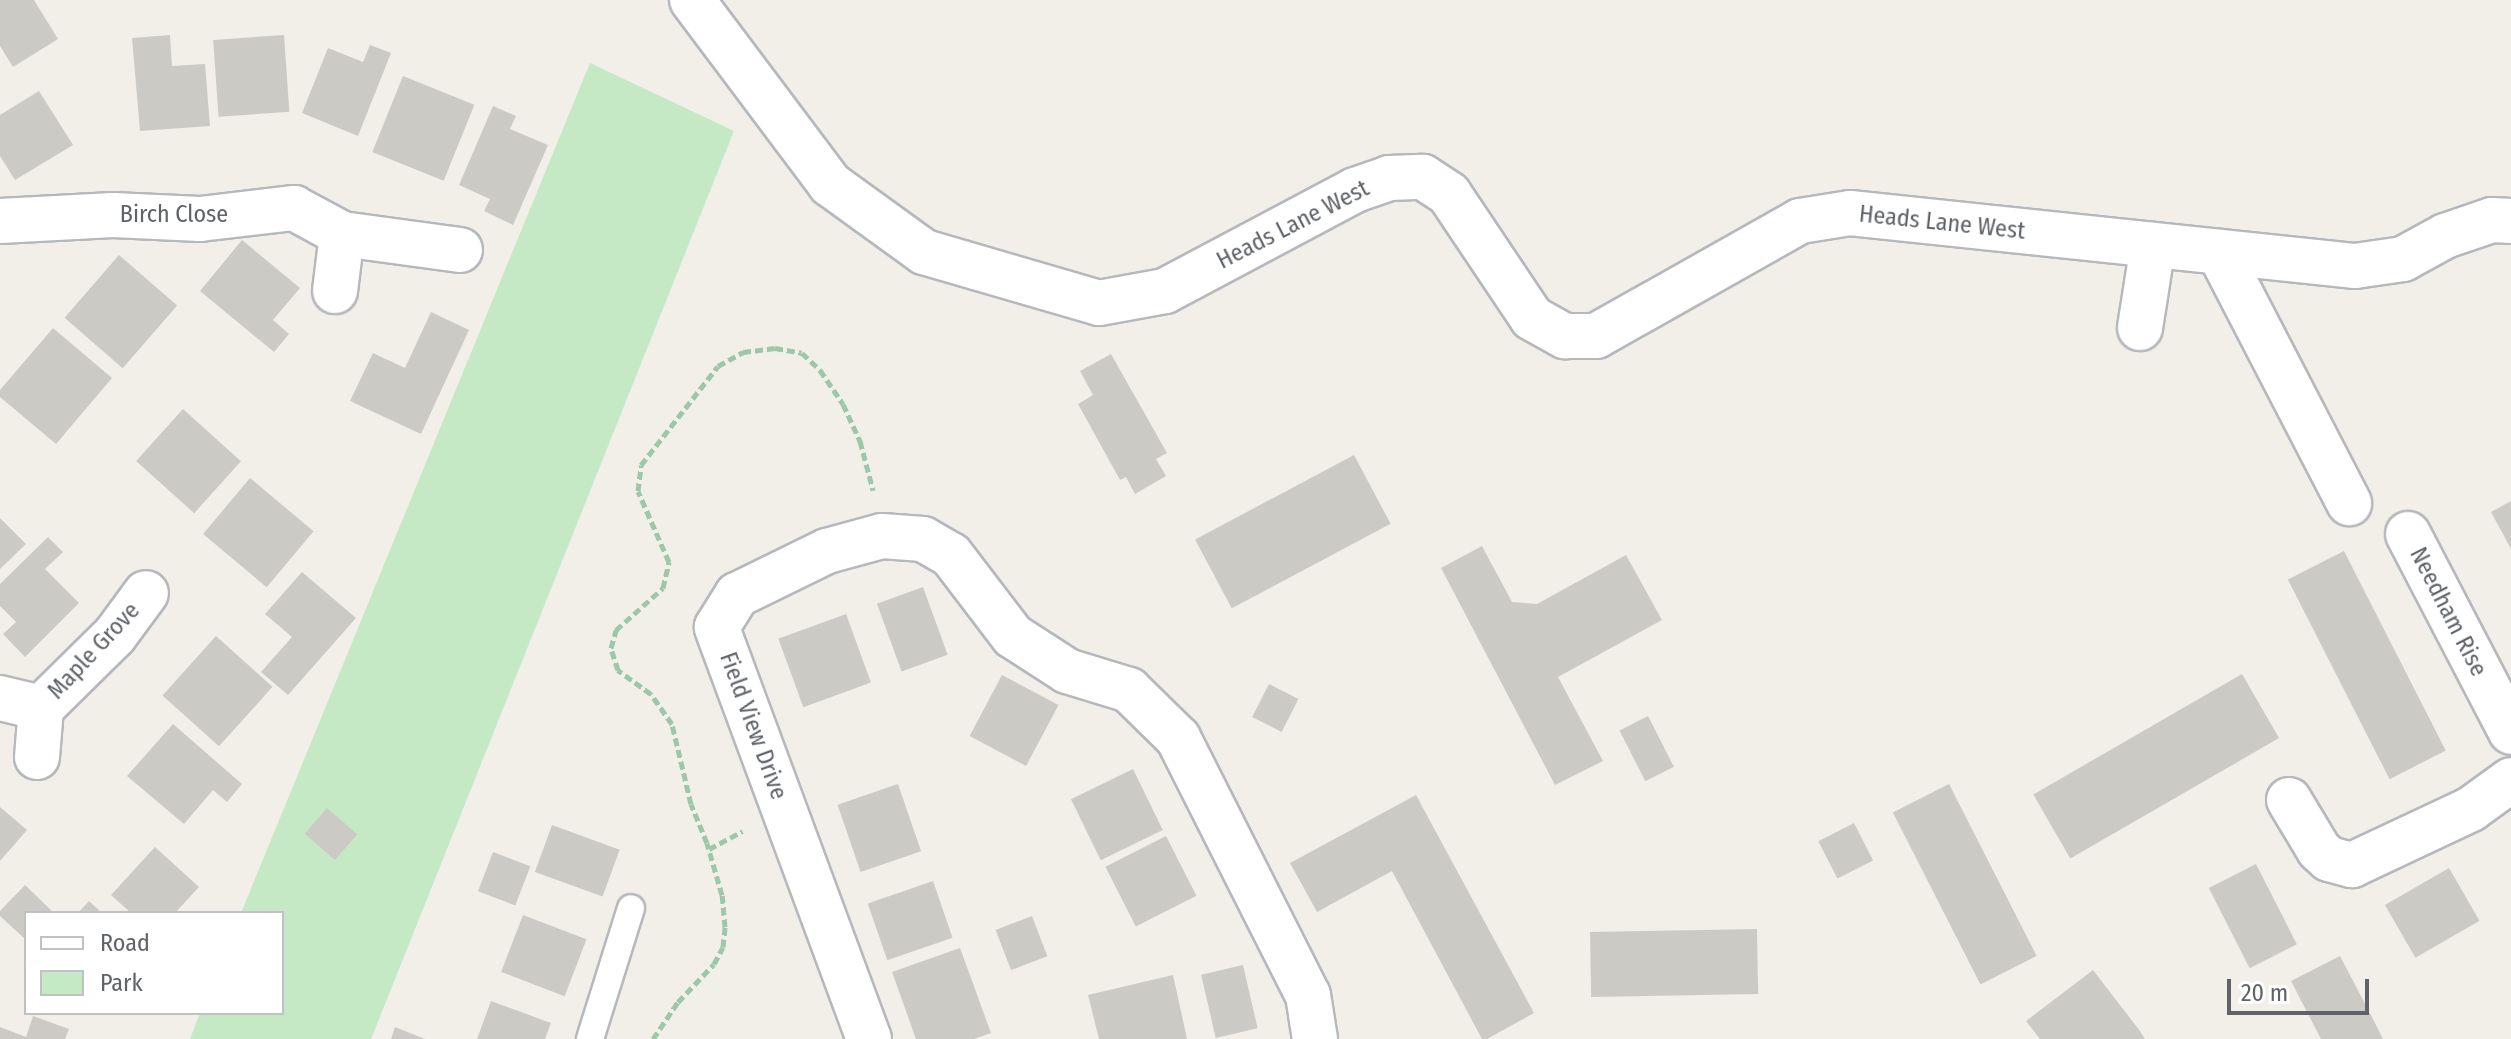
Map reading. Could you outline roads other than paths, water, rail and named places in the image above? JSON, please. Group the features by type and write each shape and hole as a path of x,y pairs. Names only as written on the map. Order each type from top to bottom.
{"street":[{"name":"Heads Lane West","path":"692,0 830,184 924,252 1099,303 1165,291 1355,190 1389,178 1423,177 1449,194 1532,318 1565,336 1596,336 1800,221 1850,213 2355,266 2403,259 2445,236 2492,220 2511,221"},
{"name":"Birch Close","path":"0,221 113,215 200,219 294,208 342,234 460,250"},
{"path":"335,291 342,234"},
{"path":"2140,328 2153,245"},
{"path":"2219,252 2349,503"},
{"name":"Needham Rise","path":"2408,534 2511,732"},
{"name":"Field View Drive","path":"869,1039 717,627 737,595 827,551 882,536 923,539 951,555 1013,636 1067,671 1129,690 1178,738 1308,995 1315,1039"},
{"name":"Maple Grove","path":"37,757 20,703 115,635 146,593"},
{"path":"2289,800 2319,850 2329,859 2352,865 2471,809 2511,780"}],"lane":[{"path":"590,1039 631,908"}]}
